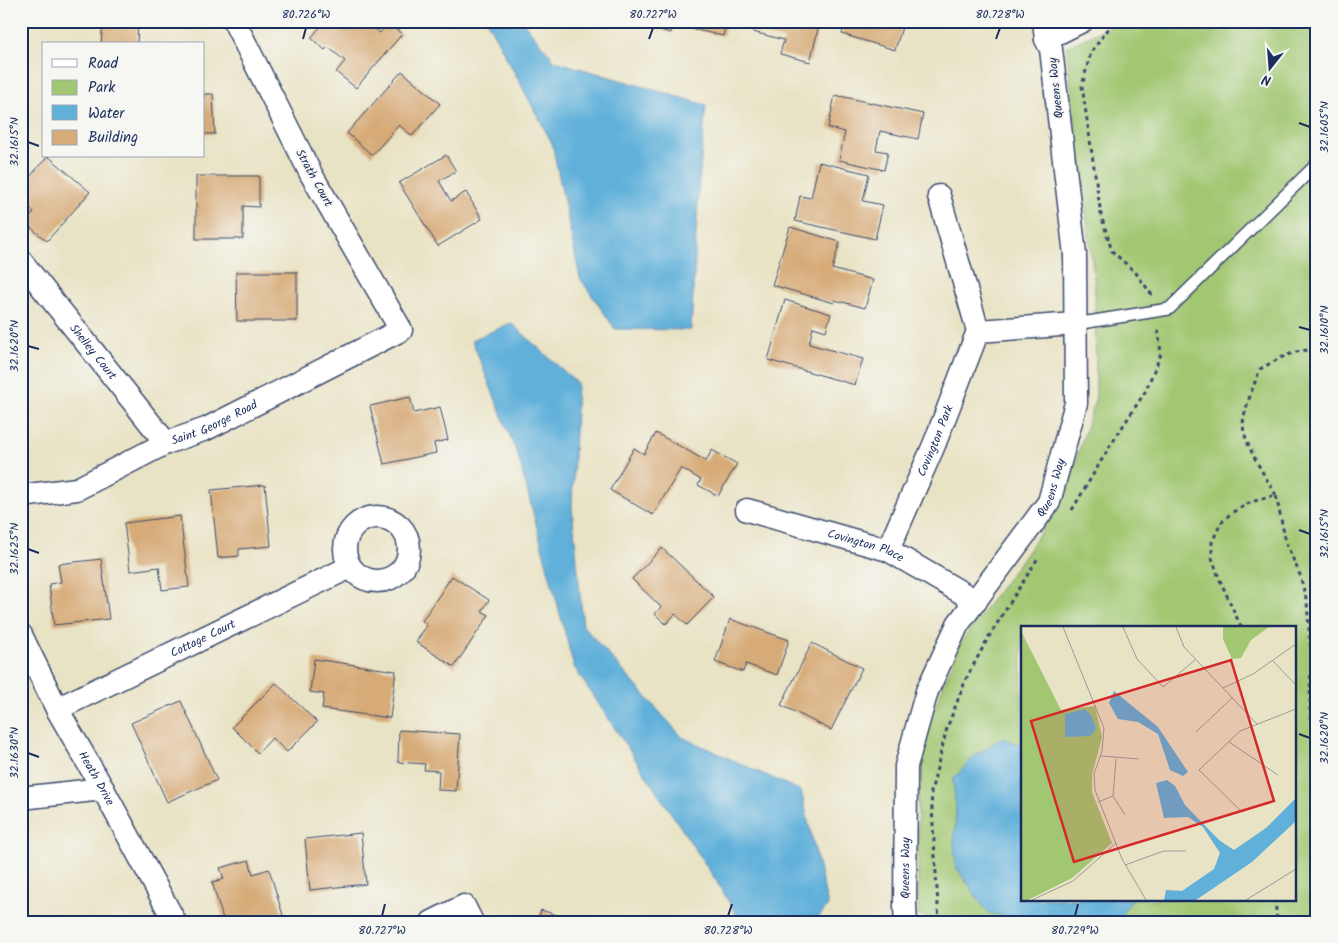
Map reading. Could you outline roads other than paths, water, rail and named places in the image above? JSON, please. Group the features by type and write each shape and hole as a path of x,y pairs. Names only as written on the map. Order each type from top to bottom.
{"street":[{"name":"Strath Court","path":"234,21 311,174 401,330"},
{"path":"1045,30 1082,21"},
{"name":"Queens Way","path":"906,922 906,766 927,691 958,624 1049,502 1076,403 1075,255 1051,49 1045,30"},
{"path":"939,196 978,331 1075,324"},
{"name":"Shelley Court","path":"21,261 166,442"},
{"name":"Saint George Road","path":"21,496 77,489 166,442 206,429 401,330"},
{"name":"Covington Park","path":"888,550 934,445 978,331"},
{"name":"Covington Place","path":"746,510 888,550 976,600"},
{"name":"Cottage Court","path":"57,709 350,567"},
{"name":"Heath Drive","path":"21,635 57,709 175,922"},
{"path":"21,798 103,789"},
{"path":"432,922 464,906 472,922"}],"lane":[{"path":"1075,324 1169,309 1317,164"}],"water":[{"path":"487,21 522,21 555,61 706,105 699,181 691,330 615,329 580,278 552,143"},
{"path":"511,323 577,383 572,506 583,626 682,737 801,791 828,906 814,922 741,922 715,879 574,667 518,456 472,340"},
{"path":"1002,738 1021,745 1021,900 1131,900 1117,922 1035,922 988,913 956,867 954,844 956,810 953,780 973,757"}]}
